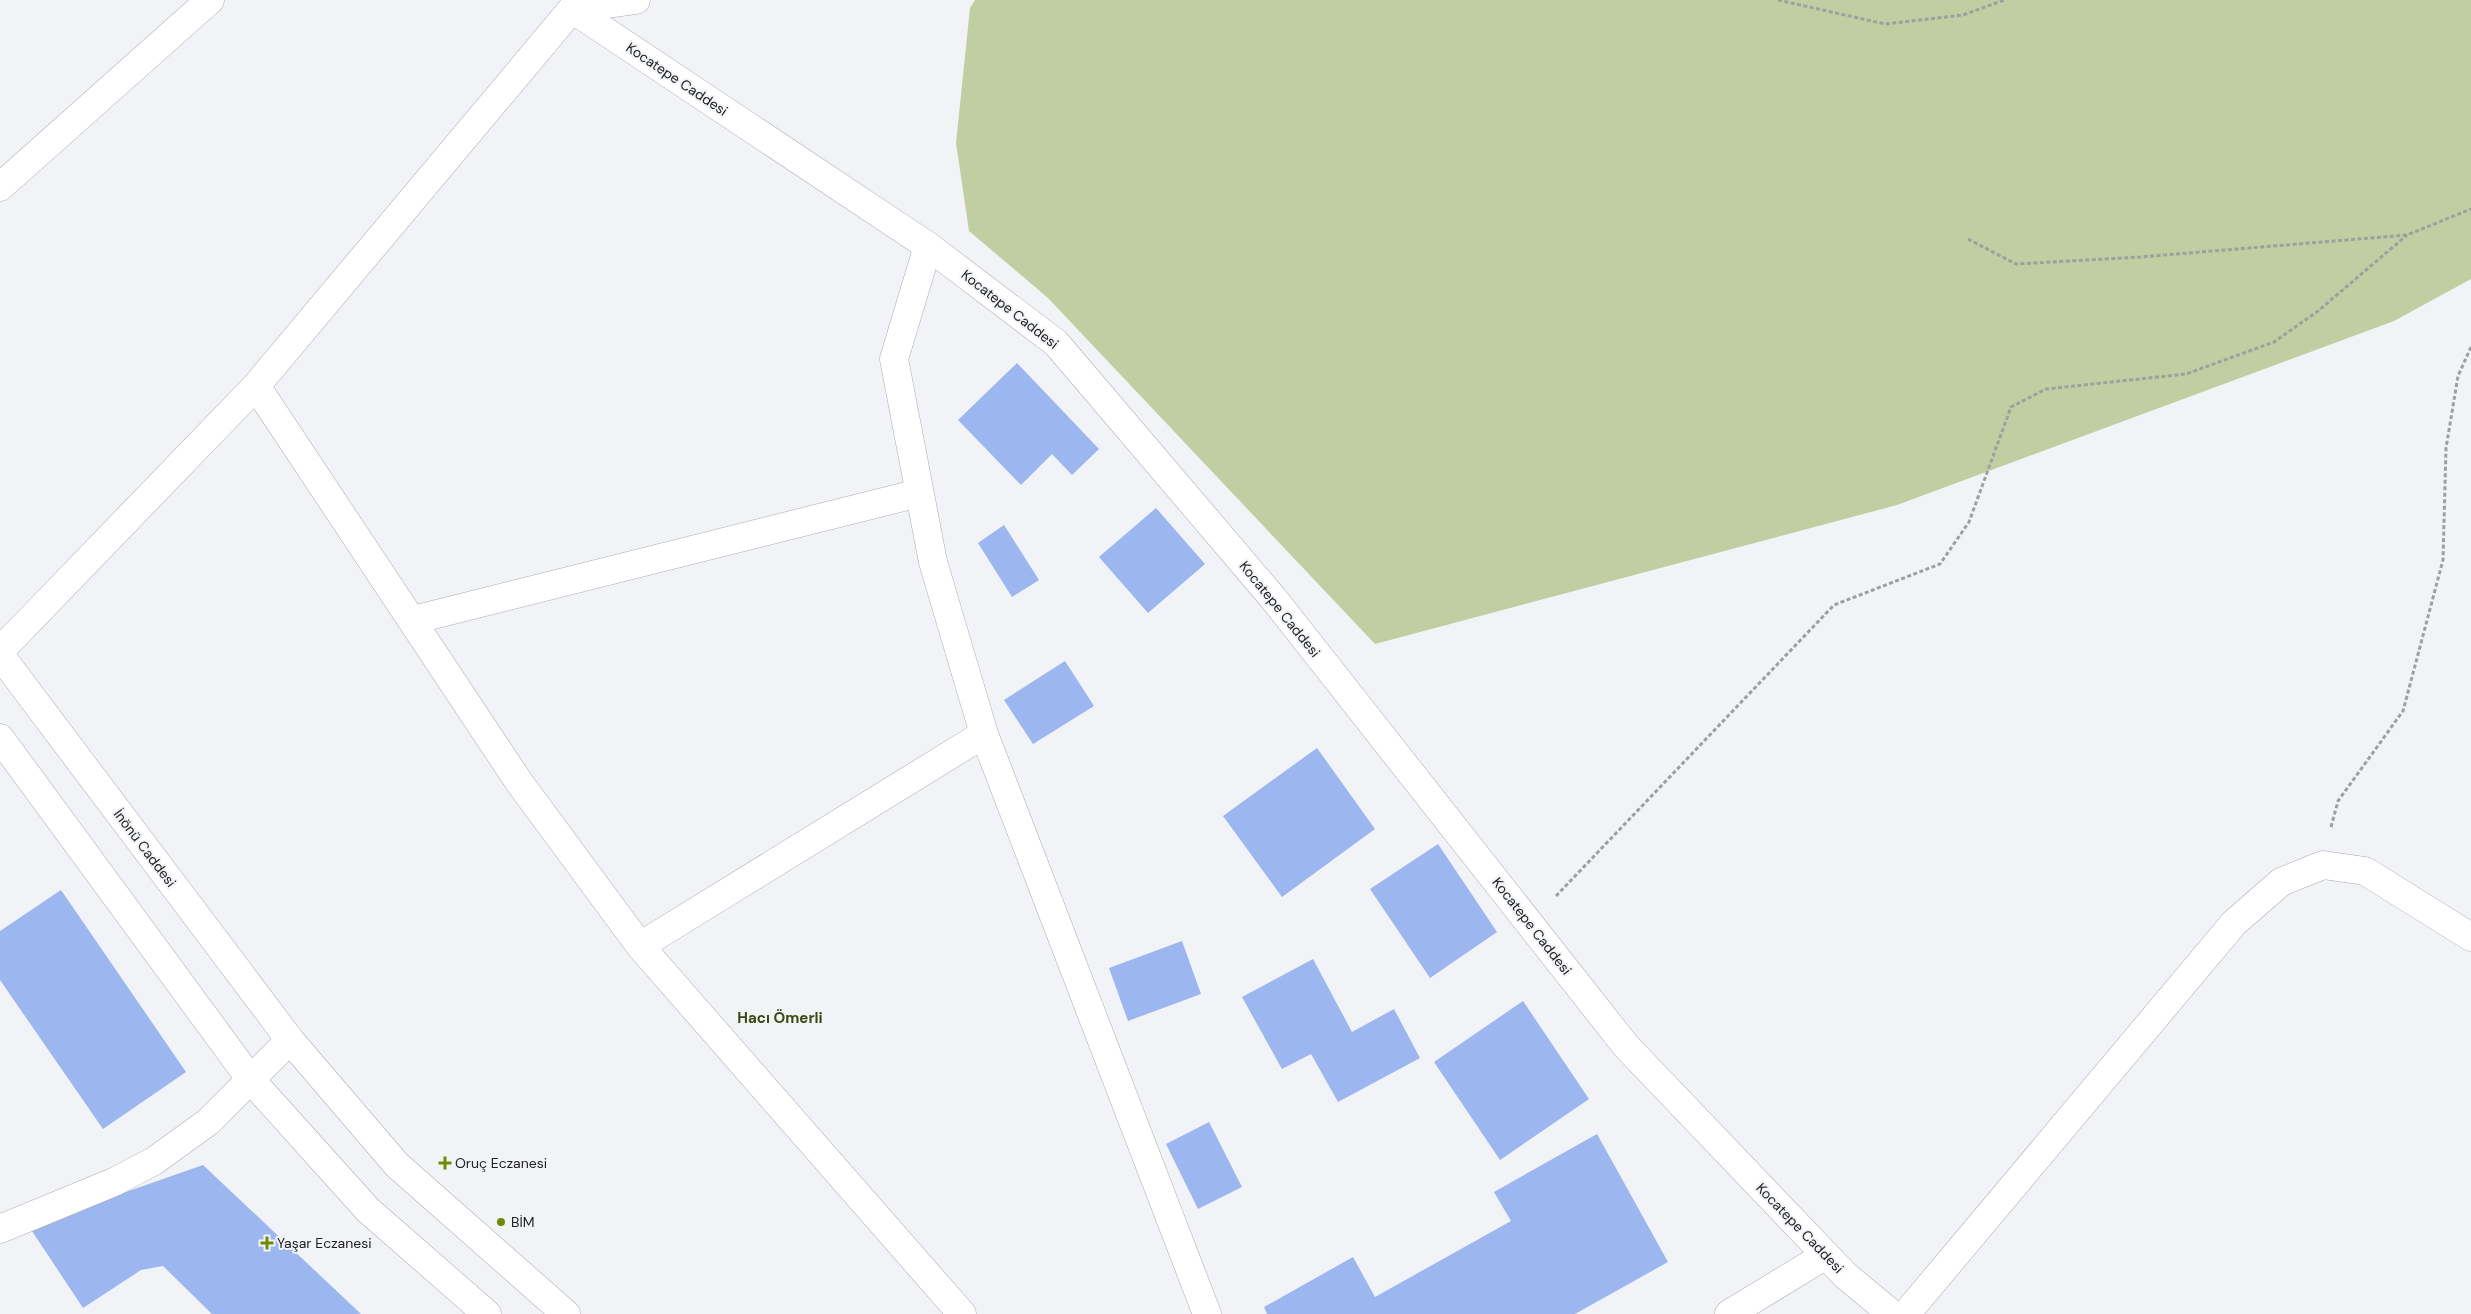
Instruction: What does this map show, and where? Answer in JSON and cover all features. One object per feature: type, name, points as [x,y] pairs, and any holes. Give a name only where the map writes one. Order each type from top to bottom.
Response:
[{"type":"street","points":[[0,187],[210,0]]},
{"type":"street","points":[[0,650],[256,386],[566,5],[636,0]]},
{"type":"street","name":"Kocatepe Caddesi","points":[[566,5],[928,246],[1056,343],[1273,598],[1626,1046],[1846,1276],[1892,1314]]},
{"type":"street","points":[[928,246],[894,358],[933,562],[984,734],[1207,1314]]},
{"type":"street","points":[[256,386],[519,782],[640,946],[962,1314]]},
{"type":"street","points":[[413,620],[920,493]]},
{"type":"street","name":"İnönü Caddesi","points":[[0,655],[290,1040],[397,1165],[566,1314]]},
{"type":"street","points":[[640,946],[984,734]]},
{"type":"street","points":[[0,738],[251,1080],[368,1210],[487,1314]]},
{"type":"street","points":[[1906,1314],[2234,923],[2281,882],[2323,865],[2366,871],[2471,937]]},
{"type":"street","points":[[0,1229],[114,1182],[154,1161],[208,1122],[290,1040]]},
{"type":"street","points":[[1729,1314],[1826,1255]]},
{"type":"path","points":[[1778,0],[1885,24],[1963,15],[2004,0]]},
{"type":"path","points":[[1968,239],[2016,264],[2197,253],[2407,235],[2471,209]]},
{"type":"path","points":[[1530,923],[1834,605],[1940,564],[1969,522],[2011,407],[2046,389],[2186,374],[2274,342],[2318,311],[2407,235]]},
{"type":"path","points":[[2323,865],[2338,801],[2403,712],[2443,560],[2446,448],[2458,376],[2471,347]]},
{"type":"green space","points":[[975,0],[2471,0],[2471,279],[2394,321],[1897,505],[1375,644],[1048,298],[969,231],[956,143],[970,8]]},
{"type":"building","points":[[1017,363],[1099,449],[1072,475],[1052,454],[1021,485],[958,420]]},
{"type":"building","points":[[1156,508],[1205,564],[1148,613],[1099,557]]},
{"type":"building","points":[[1004,525],[1039,580],[1012,597],[978,543]]},
{"type":"building","points":[[1065,661],[1094,706],[1033,744],[1004,700]]},
{"type":"building","points":[[1317,748],[1375,829],[1282,897],[1223,816]]},
{"type":"building","points":[[1438,844],[1497,932],[1430,978],[1370,889]]},
{"type":"building","points":[[61,890],[186,1072],[103,1129],[0,980],[0,931]]},
{"type":"building","points":[[1182,941],[1201,994],[1128,1021],[1109,968]]},
{"type":"building","points":[[1313,959],[1352,1032],[1394,1009],[1420,1058],[1338,1102],[1311,1054],[1282,1069],[1242,997]]},
{"type":"building","points":[[1523,1001],[1589,1099],[1500,1160],[1434,1062]]},
{"type":"building","points":[[1209,1122],[1242,1187],[1198,1209],[1166,1144]]},
{"type":"building","points":[[1597,1134],[1668,1262],[1575,1314],[1267,1314],[1264,1307],[1353,1257],[1375,1297],[1511,1221],[1494,1192]]},
{"type":"building","points":[[203,1165],[361,1314],[212,1314],[163,1266],[141,1270],[83,1308],[32,1231],[103,1200]]},
{"type":"place","name":"Oruç Eczanesi","points":[[445,1163]]},
{"type":"place","name":"BİM","points":[[501,1222]]},
{"type":"place","name":"Yaşar Eczanesi","points":[[267,1243]]},
{"type":"district","name":"Hacı Ömerli","points":[[780,1018]]}]
